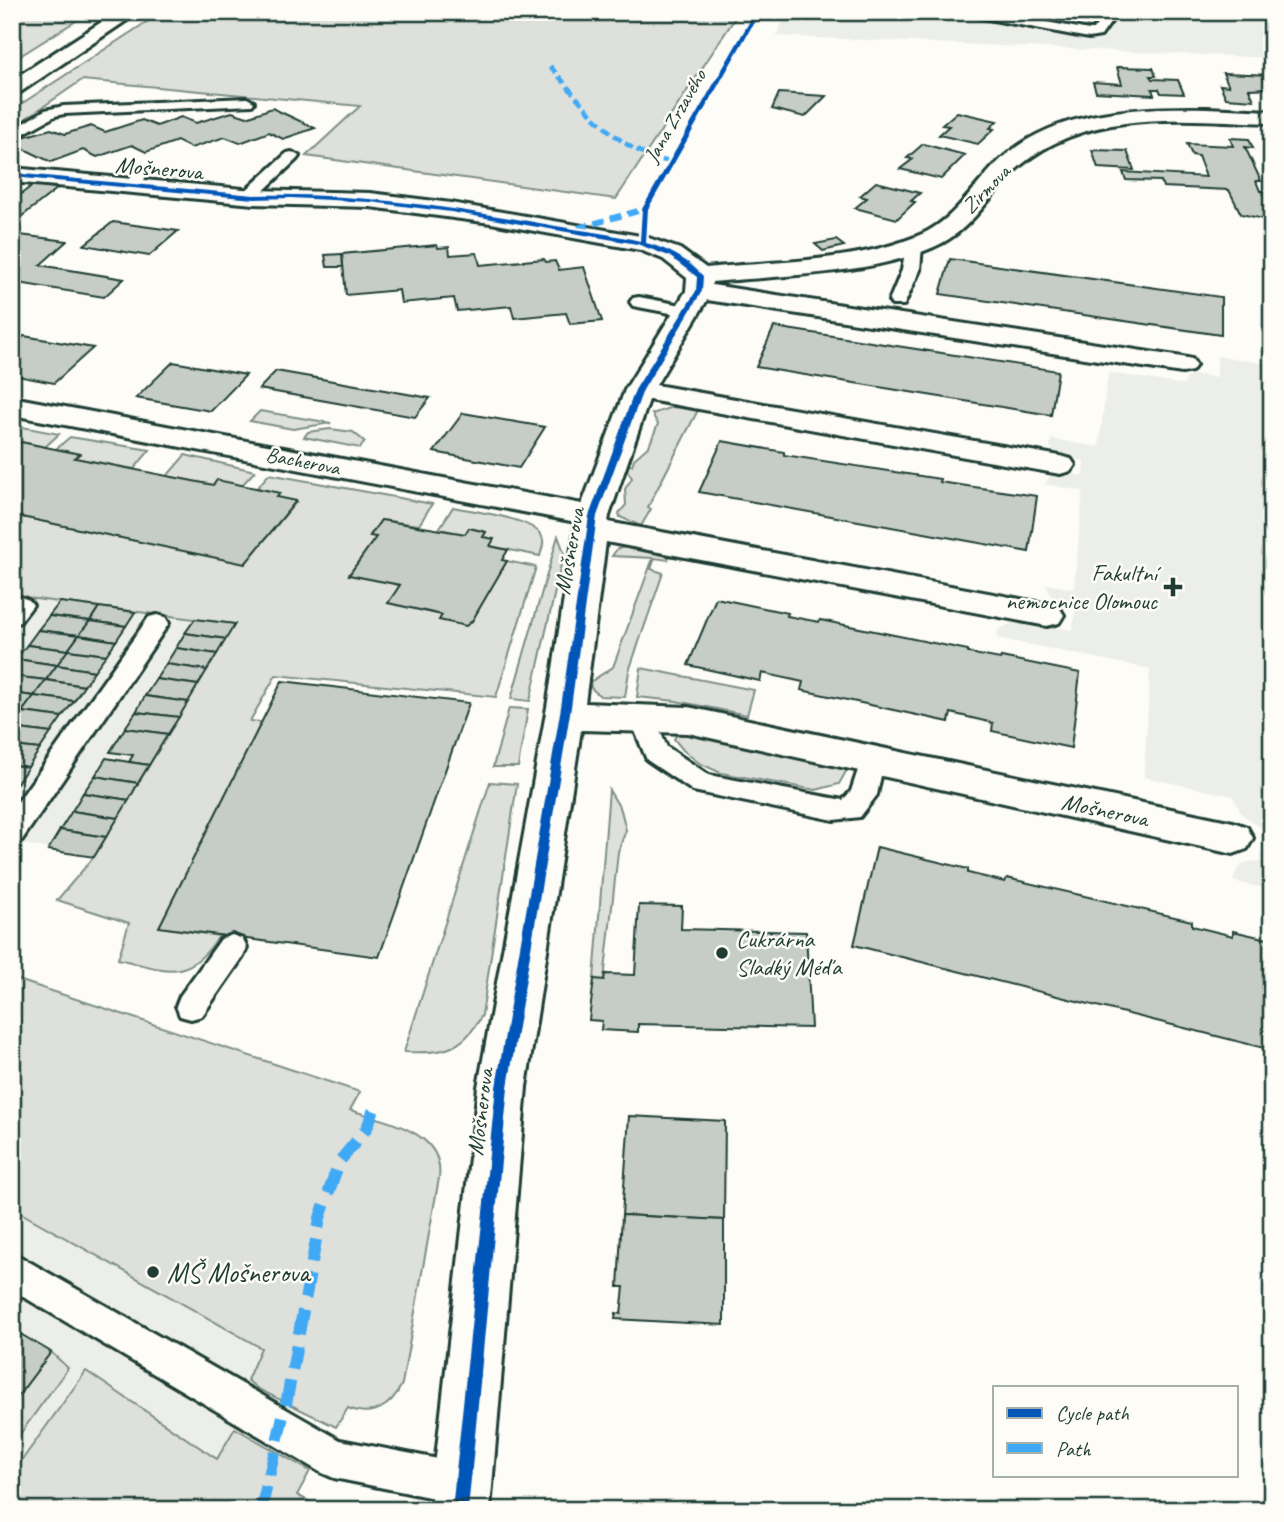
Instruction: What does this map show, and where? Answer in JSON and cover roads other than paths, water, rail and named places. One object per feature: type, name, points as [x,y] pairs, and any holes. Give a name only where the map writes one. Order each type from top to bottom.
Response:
[{"type":"street","points":[[12,89],[130,12]]},
{"type":"street","name":"Zirmova","points":[[695,292],[914,246],[948,229],[1008,165],[1028,149],[1070,128],[1109,119],[1141,116],[1272,117]]},
{"type":"street","name":"Mošnerova","points":[[12,175],[137,179],[248,197],[290,195],[403,205],[642,243],[662,250],[690,266],[695,292],[639,390],[593,523],[564,716],[502,1087],[462,1497]]},
{"type":"street","name":"Mošnerova","points":[[695,292],[1182,365]]},
{"type":"street","points":[[639,390],[1060,465]]},
{"type":"street","name":"Bacherova","points":[[12,406],[593,523]]},
{"type":"street","name":"Mošnerova","points":[[593,523],[1047,615]]},
{"type":"street","name":"Mošnerova","points":[[564,716],[688,720],[1233,838]]},
{"type":"lane","points":[[972,12],[1089,34],[1097,33],[1112,12]]},
{"type":"lane","points":[[12,136],[50,113],[64,110],[247,102]]},
{"type":"lane","points":[[248,197],[292,156]]},
{"type":"lane","points":[[898,301],[911,270],[914,246]]},
{"type":"lane","points":[[639,302],[695,292]]},
{"type":"lane","points":[[12,832],[157,623]]},
{"type":"lane","points":[[643,719],[656,752],[702,784],[834,810],[850,810],[864,795],[869,771]]},
{"type":"lane","points":[[191,1006],[232,948]]},
{"type":"lane","points":[[12,1270],[334,1458],[462,1497]]},
{"type":"place","name":"Fakultní nemocnice Olomouc","points":[[1173,587]]},
{"type":"place","name":"Cukrárna Sladký Méďa","points":[[722,953]]},
{"type":"place","name":"MŠ Mošnerova","points":[[153,1272]]}]
